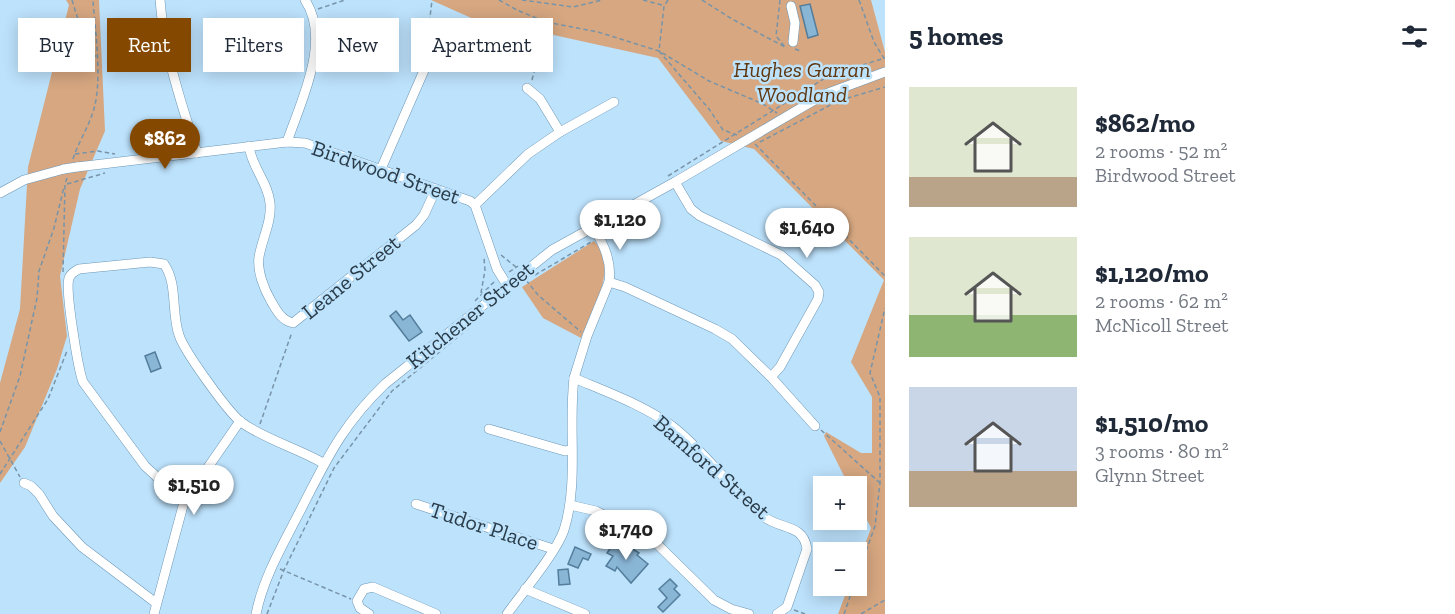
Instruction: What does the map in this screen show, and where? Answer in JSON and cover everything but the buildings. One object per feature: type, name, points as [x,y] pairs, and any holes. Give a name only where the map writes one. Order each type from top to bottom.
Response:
[{"type":"street","points":[[160,0],[167,54],[197,153]]},
{"type":"street","points":[[287,142],[314,57],[315,23],[305,0]]},
{"type":"street","points":[[789,45],[795,23],[791,6]]},
{"type":"street","points":[[381,169],[423,72]]},
{"type":"street","name":"Kitchener Street","points":[[256,614],[260,597],[273,566],[323,463],[348,423],[365,402],[504,281],[552,250],[673,183],[783,117],[833,90],[885,72]]},
{"type":"street","points":[[527,88],[540,99],[560,132]]},
{"type":"street","points":[[475,205],[520,160],[560,132],[614,102]]},
{"type":"street","name":"Birdwood Street","points":[[0,193],[24,180],[70,169],[287,142],[314,146],[470,201],[475,205],[497,269],[504,281]]},
{"type":"street","name":"Leane Street","points":[[249,146],[270,202],[270,217],[259,258],[260,272],[269,298],[287,321],[296,322],[416,225],[424,215],[436,189]]},
{"type":"street","points":[[673,183],[691,209],[700,216],[781,255],[815,285],[819,292],[818,299],[780,367],[771,377]]},
{"type":"street","points":[[507,614],[563,532],[570,505],[574,378],[586,336],[609,282],[609,262],[594,228]]},
{"type":"street","points":[[184,502],[145,466],[83,382],[78,366],[68,282],[72,273],[80,269],[150,262],[164,264],[171,280],[176,324],[180,338],[189,354],[240,421],[323,463]]},
{"type":"street","points":[[609,282],[625,287],[732,339],[771,377],[815,426]]},
{"type":"street","name":"Bamford Street","points":[[574,378],[627,401],[672,427],[765,518],[800,533],[806,540],[807,549],[787,607]]},
{"type":"street","points":[[154,614],[184,502],[240,421]]},
{"type":"street","points":[[489,429],[566,451],[571,450]]},
{"type":"street","points":[[24,483],[32,486],[52,516],[82,547],[156,603]]},
{"type":"street","name":"Tudor Place","points":[[416,504],[553,549]]},
{"type":"street","points":[[570,505],[596,511],[655,542],[714,600],[731,609],[749,614]]},
{"type":"street","points":[[369,614],[360,608],[357,602],[364,589],[373,587],[436,614]]},
{"type":"street","points":[[525,589],[585,614]]},
{"type":"street","points":[[777,614],[787,607]]},
{"type":"path","points":[[72,0],[80,26],[97,59]]},
{"type":"path","points":[[0,432],[20,375],[37,298],[39,271],[54,228],[74,154],[96,100],[97,59],[93,0]]},
{"type":"path","points":[[312,12],[345,0]]},
{"type":"path","points":[[429,18],[432,0]]},
{"type":"path","points":[[499,0],[537,18]]},
{"type":"path","points":[[522,0],[573,7],[602,0]]},
{"type":"path","points":[[643,0],[664,6]]},
{"type":"path","points":[[668,0],[664,6],[658,51],[709,109],[723,130],[745,139]]},
{"type":"path","points":[[702,0],[732,19],[801,51]]},
{"type":"path","points":[[780,0],[776,36],[789,45]]},
{"type":"path","points":[[673,183],[667,176],[830,75],[884,58],[874,42],[859,0]]},
{"type":"path","points":[[553,23],[598,32],[658,51],[709,81],[783,117]]},
{"type":"path","points":[[527,88],[534,72]]},
{"type":"path","points":[[885,87],[838,101],[756,145],[885,276]]},
{"type":"path","points":[[74,154],[98,151],[111,153],[123,156],[123,162]]},
{"type":"path","points":[[65,184],[105,173],[106,169]]},
{"type":"path","points":[[63,276],[65,184]]},
{"type":"path","points":[[586,336],[538,295],[527,281],[592,241]]},
{"type":"path","points":[[481,293],[485,270],[484,250]]},
{"type":"path","points":[[471,305],[481,293],[504,281],[524,262]]},
{"type":"path","points":[[867,548],[875,526],[879,483],[880,397],[870,373],[885,308]]},
{"type":"path","points":[[257,431],[296,322]]},
{"type":"path","points":[[267,614],[284,570],[334,468],[392,392],[473,325]]},
{"type":"path","points":[[0,474],[48,399],[70,344]]},
{"type":"path","points":[[815,426],[879,483]]},
{"type":"path","points":[[0,441],[24,483]]},
{"type":"path","points":[[273,566],[357,602]]},
{"type":"path","points":[[844,614],[850,596]]},
{"type":"path","points":[[861,614],[885,600]]},
{"type":"path","points":[[787,607],[805,614]]},
{"type":"green space","points":[[66,0],[99,0],[105,131],[80,189],[60,276],[67,336],[57,369],[25,447],[0,483],[0,383],[20,309],[28,167],[52,72],[95,72],[95,18],[66,18],[69,5]]},
{"type":"green space","name":"Hughes Garran Woodland","points":[[431,0],[871,0],[885,52],[885,614],[838,614],[845,596],[867,596],[866,542],[871,528],[867,520],[867,476],[844,476],[824,436],[826,432],[861,453],[872,453],[872,397],[851,362],[884,280],[754,149],[721,141],[658,58],[553,35],[553,18],[471,18]]},
{"type":"green space","points":[[594,241],[601,251],[604,275],[597,302],[581,338],[543,318],[522,287]]}]
